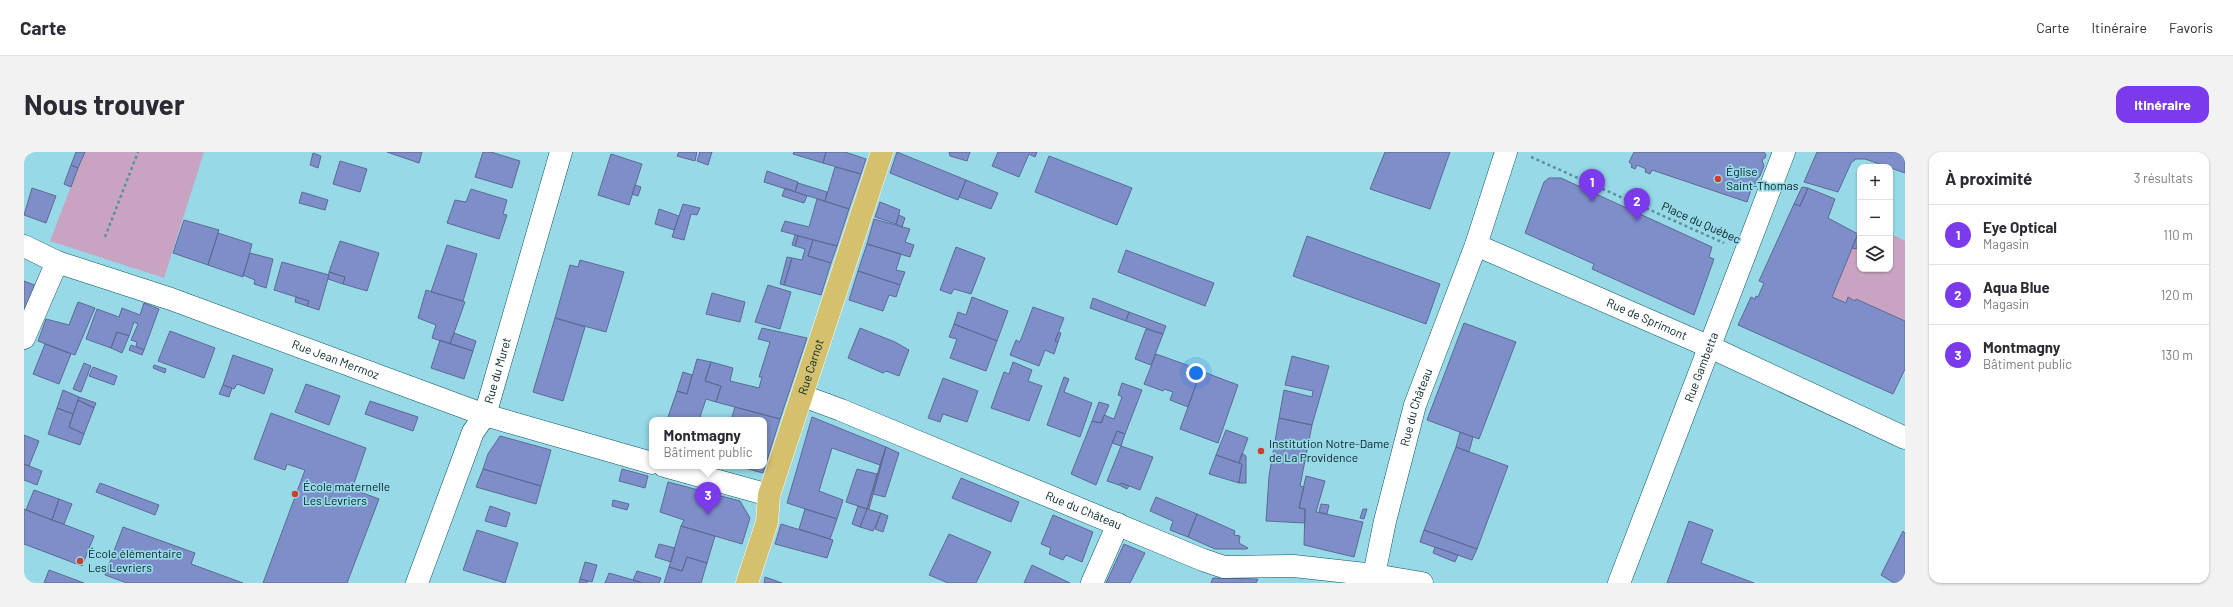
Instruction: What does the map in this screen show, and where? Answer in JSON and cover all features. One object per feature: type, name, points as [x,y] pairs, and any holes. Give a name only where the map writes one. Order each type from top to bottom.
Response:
[{"type":"main road","name":"Rue Carnot","points":[[747,583],[767,522],[769,495],[803,396],[882,152]]},
{"type":"street","name":"Rue du Muret","points":[[417,583],[473,432],[485,415],[561,152]]},
{"type":"street","name":"Rue Gambetta","points":[[1620,583],[1710,347],[1744,253],[1784,152]]},
{"type":"street","points":[[1476,245],[1516,154]]},
{"type":"street","name":"Rue du Château","points":[[1374,575],[1385,521],[1415,405],[1476,245]]},
{"type":"street","name":"Rue de Sprimont","points":[[1476,245],[1710,347],[1905,438]]},
{"type":"street","name":"Rue Jean Mermoz","points":[[24,246],[58,262],[171,299],[485,415],[649,462]]},
{"type":"street","points":[[24,338],[58,262]]},
{"type":"street","name":"Rue du Château","points":[[803,396],[848,413],[1203,560],[1224,567],[1294,566],[1374,575],[1422,583]]},
{"type":"street","points":[[675,469],[769,495]]},
{"type":"street","points":[[1092,583],[1118,524]]},
{"type":"path","points":[[105,237],[138,152]]},
{"type":"path","name":"Place du Québec","points":[[1516,154],[1744,253]]},
{"type":"shaded area","points":[[84,152],[204,152],[164,278],[50,241]]},
{"type":"shaded area","points":[[1893,235],[1905,241],[1905,321],[1856,299],[1855,301],[1848,298],[1846,303],[1832,297],[1857,236],[1857,272],[1893,272]]},
{"type":"building","points":[[76,152],[85,152],[78,168],[71,165]]},
{"type":"building","points":[[387,152],[422,152],[419,163]]},
{"type":"building","points":[[483,152],[491,152],[520,161],[512,188],[475,177]]},
{"type":"building","points":[[679,152],[697,152],[695,161],[677,156]]},
{"type":"building","points":[[700,152],[712,152],[708,165],[697,161]]},
{"type":"building","points":[[794,152],[826,152],[823,163],[793,154]]},
{"type":"building","points":[[826,152],[845,152],[866,159],[861,174],[823,163]]},
{"type":"building","points":[[897,152],[966,180],[958,200],[890,173]]},
{"type":"building","points":[[949,152],[970,152],[967,161],[950,156]]},
{"type":"building","points":[[998,152],[1037,152],[1035,157],[1029,154],[1019,177],[992,166]]},
{"type":"building","points":[[1385,152],[1450,152],[1430,209],[1370,189]]},
{"type":"building","name":"Église Saint-Thomas","points":[[1634,152],[1764,152],[1766,155],[1762,160],[1764,166],[1760,176],[1755,182],[1755,187],[1752,187],[1747,202],[1652,170],[1650,174],[1645,172],[1646,169],[1637,165],[1635,169],[1631,167],[1632,165],[1629,162]]},
{"type":"building","points":[[1817,152],[1905,152],[1905,173],[1893,169],[1893,164],[1879,164],[1865,159],[1856,159],[1851,163],[1838,192],[1804,182]]},
{"type":"building","points":[[313,153],[321,156],[318,168],[310,165]]},
{"type":"building","points":[[611,154],[642,164],[629,205],[598,195]]},
{"type":"building","points":[[1049,156],[1132,188],[1117,225],[1035,192]]},
{"type":"building","points":[[340,161],[367,169],[360,192],[333,184]]},
{"type":"building","points":[[71,165],[78,168],[71,187],[64,184]]},
{"type":"building","points":[[835,167],[861,174],[849,209],[825,201]]},
{"type":"building","points":[[767,171],[798,182],[795,192],[764,182]]},
{"type":"building","points":[[1549,178],[1561,178],[1712,247],[1709,257],[1714,259],[1694,315],[1592,269],[1594,264],[1525,233],[1544,182]]},
{"type":"building","points":[[966,180],[998,193],[991,209],[959,197]]},
{"type":"building","points":[[798,183],[827,192],[825,201],[795,192]]},
{"type":"building","points":[[635,185],[641,187],[638,196],[632,194]]},
{"type":"building","points":[[1802,187],[1808,188],[1800,206],[1794,204]]},
{"type":"building","points":[[32,188],[56,196],[46,223],[24,215]]},
{"type":"building","points":[[785,188],[807,196],[804,203],[782,196]]},
{"type":"building","points":[[1808,188],[1835,199],[1828,218],[1857,233],[1832,297],[1846,303],[1848,297],[1855,301],[1856,299],[1905,321],[1905,369],[1893,394],[1738,325],[1751,297],[1755,299],[1756,296],[1758,297],[1764,283],[1759,281],[1794,204],[1800,206]]},
{"type":"building","points":[[471,189],[507,200],[503,214],[507,215],[499,239],[447,223],[455,200],[466,202]]},
{"type":"building","points":[[302,192],[328,200],[325,210],[299,203]]},
{"type":"building","points":[[817,199],[849,209],[837,246],[781,231],[785,221],[809,227]]},
{"type":"building","points":[[880,202],[900,210],[896,224],[875,217]]},
{"type":"building","points":[[683,204],[700,208],[697,215],[691,214],[684,240],[672,237]]},
{"type":"building","points":[[659,209],[679,216],[674,230],[655,224]]},
{"type":"building","points":[[899,215],[905,218],[902,227],[896,224]]},
{"type":"building","points":[[874,219],[910,229],[905,242],[914,245],[910,257],[867,244]]},
{"type":"building","points":[[184,220],[219,230],[208,265],[173,253]]},
{"type":"building","points":[[218,233],[252,244],[243,277],[208,265]]},
{"type":"building","points":[[795,235],[798,236],[795,246],[792,245]]},
{"type":"building","points":[[798,236],[813,240],[808,256],[831,263],[821,295],[784,285],[792,258],[802,260],[805,249],[795,246]]},
{"type":"building","points":[[1307,236],[1440,284],[1426,324],[1293,276]]},
{"type":"building","points":[[1857,236],[1857,247],[1856,249],[1852,248]]},
{"type":"building","points":[[813,240],[837,246],[831,263],[808,256]]},
{"type":"building","points":[[340,241],[379,253],[367,291],[343,284],[345,277],[329,272]]},
{"type":"building","points":[[867,244],[901,254],[896,270],[905,272],[900,285],[858,271]]},
{"type":"building","points":[[447,245],[477,254],[463,301],[431,292]]},
{"type":"building","points":[[956,247],[985,258],[971,294],[954,289],[951,294],[940,290]]},
{"type":"building","points":[[1126,250],[1214,283],[1205,306],[1118,272]]},
{"type":"building","points":[[250,253],[273,259],[266,288],[254,284],[255,280],[243,275]]},
{"type":"building","points":[[787,257],[792,258],[784,285],[780,284]]},
{"type":"building","points":[[580,260],[624,272],[606,332],[555,318],[570,265],[578,267]]},
{"type":"building","points":[[282,262],[329,275],[319,310],[307,306],[309,301],[274,290]]},
{"type":"building","points":[[858,271],[900,285],[896,297],[889,295],[883,311],[849,300]]},
{"type":"building","points":[[329,272],[345,277],[343,284],[328,279]]},
{"type":"building","points":[[24,281],[37,286],[24,314]]},
{"type":"building","points":[[768,285],[791,292],[780,329],[755,322]]},
{"type":"building","points":[[426,290],[465,302],[450,344],[432,338],[436,325],[418,318]]},
{"type":"building","points":[[712,293],[745,302],[740,322],[706,314]]},
{"type":"building","points":[[296,297],[309,301],[307,306],[295,302]]},
{"type":"building","points":[[972,297],[1008,311],[997,341],[954,324],[958,312],[966,315]]},
{"type":"building","points":[[1093,298],[1129,312],[1126,321],[1090,308]]},
{"type":"building","points":[[78,302],[95,308],[75,355],[38,341],[46,319],[69,325]]},
{"type":"building","points":[[144,303],[159,309],[144,350],[136,346],[137,342],[131,340],[138,324],[134,322],[129,336],[117,332],[111,348],[86,339],[97,309],[119,317],[122,308],[140,315]]},
{"type":"building","points":[[1033,307],[1064,318],[1055,341],[1058,342],[1054,354],[1045,350],[1039,366],[1010,355],[1016,340],[1020,342]]},
{"type":"building","points":[[1129,312],[1166,326],[1163,334],[1126,321]]},
{"type":"building","points":[[555,318],[585,327],[563,401],[533,392]]},
{"type":"building","points":[[1464,323],[1516,342],[1479,439],[1427,420]]},
{"type":"building","points":[[954,324],[997,341],[986,371],[950,358],[957,339],[949,337]]},
{"type":"building","points":[[762,328],[807,338],[780,419],[716,402],[721,386],[705,381],[711,362],[733,368],[730,381],[759,388],[762,377],[759,377],[770,342],[758,339]]},
{"type":"building","points":[[860,328],[895,342],[909,350],[899,376],[886,371],[883,373],[848,358]]},
{"type":"building","points":[[1146,329],[1163,334],[1151,365],[1135,359]]},
{"type":"building","points":[[170,331],[215,348],[204,378],[158,361]]},
{"type":"building","points":[[117,332],[129,336],[122,353],[111,348]]},
{"type":"building","points":[[1059,332],[1061,333],[1058,342],[1055,341]]},
{"type":"building","points":[[454,333],[476,341],[473,351],[450,344]]},
{"type":"building","points":[[440,340],[473,351],[464,379],[431,368]]},
{"type":"building","points":[[45,344],[71,354],[59,384],[33,374]]},
{"type":"building","points":[[131,345],[144,350],[142,355],[129,350]]},
{"type":"building","points":[[1156,354],[1201,370],[1188,407],[1170,400],[1173,392],[1164,389],[1163,391],[1144,384]]},
{"type":"building","points":[[233,355],[273,369],[264,394],[237,384],[234,389],[223,385]]},
{"type":"building","points":[[1292,356],[1329,366],[1312,425],[1279,418],[1284,390],[1312,397],[1313,391],[1285,385]]},
{"type":"building","points":[[697,359],[711,362],[705,381],[721,386],[716,402],[706,399],[700,417],[668,417],[677,391],[687,394]]},
{"type":"building","points":[[1013,362],[1032,370],[1028,381],[1042,386],[1029,421],[991,408],[1004,372],[1009,374]]},
{"type":"building","points":[[84,363],[91,366],[81,392],[73,389]]},
{"type":"building","points":[[154,365],[166,369],[165,373],[153,368]]},
{"type":"building","points":[[93,367],[117,376],[114,385],[89,376]]},
{"type":"building","points":[[1201,371],[1238,385],[1218,443],[1180,429]]},
{"type":"building","points":[[683,372],[692,375],[687,394],[677,391]]},
{"type":"building","points":[[1064,377],[1069,379],[1064,392],[1092,403],[1080,437],[1047,425]]},
{"type":"building","points":[[943,378],[978,391],[967,422],[943,414],[940,422],[928,418]]},
{"type":"building","points":[[1122,383],[1142,390],[1125,434],[1117,431],[1096,485],[1071,474],[1092,421],[1101,423],[1104,415],[1114,419],[1122,397],[1118,395]]},
{"type":"building","points":[[306,384],[340,396],[329,425],[295,412]]},
{"type":"building","points":[[223,385],[232,388],[229,397],[219,394]]},
{"type":"building","points":[[63,390],[79,397],[73,414],[57,408]]},
{"type":"building","points":[[79,397],[96,403],[94,408],[78,400]]},
{"type":"building","points":[[78,400],[94,408],[84,434],[69,427]]},
{"type":"building","points":[[370,401],[418,417],[413,431],[365,414]]},
{"type":"building","points":[[1099,402],[1109,405],[1101,423],[1092,421]]},
{"type":"building","points":[[735,407],[780,419],[767,460],[767,417],[732,417]]},
{"type":"building","points":[[57,408],[73,414],[69,427],[84,434],[80,445],[48,434]]},
{"type":"building","points":[[271,413],[366,448],[352,489],[379,499],[347,583],[263,583],[305,470],[287,464],[285,470],[254,459]]},
{"type":"building","points":[[812,417],[886,447],[880,465],[832,448],[819,491],[843,500],[837,519],[787,503]]},
{"type":"building","points":[[1279,418],[1312,425],[1300,486],[1304,487],[1299,508],[1305,509],[1305,523],[1266,521],[1269,476]]},
{"type":"building","points":[[1226,430],[1248,438],[1239,463],[1216,455]]},
{"type":"building","points":[[1117,431],[1125,434],[1121,446],[1112,443]]},
{"type":"building","points":[[1460,432],[1473,437],[1469,452],[1456,447]]},
{"type":"building","points":[[24,435],[39,441],[29,466],[24,464]]},
{"type":"building","points":[[500,436],[551,450],[541,486],[483,469],[488,454]]},
{"type":"building","points":[[1121,446],[1153,457],[1140,490],[1121,483],[1119,485],[1107,481]]},
{"type":"building","points":[[886,447],[899,453],[885,497],[873,494]]},
{"type":"building","points":[[886,447],[869,509],[867,509],[880,465]]},
{"type":"building","points":[[1456,447],[1508,466],[1477,549],[1424,530]]},
{"type":"building","points":[[1242,453],[1246,456],[1246,483],[1239,483],[1242,464],[1239,463]]},
{"type":"building","points":[[1216,455],[1242,464],[1239,483],[1209,474]]},
{"type":"building","points":[[24,464],[42,471],[37,485],[24,480]]},
{"type":"building","points":[[483,469],[541,486],[536,504],[476,487]]},
{"type":"building","points":[[622,469],[648,476],[645,488],[619,481]]},
{"type":"building","points":[[748,469],[764,469],[763,473]]},
{"type":"building","points":[[857,469],[877,474],[867,509],[846,502]]},
{"type":"building","points":[[1306,476],[1325,481],[1316,512],[1363,522],[1354,557],[1304,545],[1305,509],[1299,508]]},
{"type":"building","points":[[961,478],[1019,502],[1011,522],[952,498]]},
{"type":"building","points":[[668,482],[740,501],[750,518],[742,544],[681,526],[684,520],[660,512]]},
{"type":"building","points":[[100,483],[159,505],[155,515],[96,492]]},
{"type":"building","points":[[1121,483],[1129,486],[1127,489],[1119,485]]},
{"type":"building","points":[[34,490],[59,499],[52,520],[26,510]]},
{"type":"building","points":[[1156,497],[1197,514],[1188,537],[1170,530],[1173,521],[1150,511]]},
{"type":"building","points":[[59,499],[72,504],[64,524],[52,520]]},
{"type":"building","points":[[613,500],[629,504],[627,510],[612,506]]},
{"type":"building","points":[[1321,504],[1329,505],[1327,514],[1319,512]]},
{"type":"building","points":[[490,506],[510,513],[506,527],[485,521]]},
{"type":"building","points":[[858,506],[867,509],[860,527],[852,524]]},
{"type":"building","points":[[24,509],[94,536],[82,566],[24,544]]},
{"type":"building","points":[[805,509],[837,519],[830,539],[799,529]]},
{"type":"building","points":[[867,509],[881,513],[873,531],[860,527]]},
{"type":"building","points":[[1363,509],[1367,509],[1364,519],[1360,518]]},
{"type":"building","points":[[881,513],[888,516],[883,532],[875,529]]},
{"type":"building","points":[[1197,514],[1235,531],[1234,535],[1240,536],[1239,543],[1248,548],[1215,549],[1188,537]]},
{"type":"building","points":[[1053,515],[1093,532],[1082,562],[1066,555],[1063,560],[1049,554],[1051,548],[1041,544]]},
{"type":"building","points":[[1689,521],[1713,530],[1701,563],[1754,583],[1667,583]]},
{"type":"building","points":[[781,524],[833,540],[827,558],[775,544]]},
{"type":"building","points":[[681,526],[715,536],[707,563],[687,557],[682,571],[669,567]]},
{"type":"building","points":[[123,527],[195,553],[191,564],[243,583],[127,583],[105,575]]},
{"type":"building","points":[[477,530],[518,543],[505,583],[463,570]]},
{"type":"building","points":[[1424,530],[1477,549],[1472,560],[1420,542]]},
{"type":"building","points":[[1903,531],[1905,533],[1905,583],[1894,583],[1881,575]]},
{"type":"building","points":[[949,534],[991,552],[976,583],[948,583],[929,575]]},
{"type":"building","points":[[659,544],[675,548],[671,562],[655,557]]},
{"type":"building","points":[[1124,544],[1145,553],[1130,583],[1106,583]]},
{"type":"building","points":[[1435,547],[1458,555],[1455,562],[1433,553]]},
{"type":"building","points":[[687,557],[707,563],[701,583],[664,583],[669,567],[682,571]]},
{"type":"building","points":[[585,562],[597,565],[592,582],[580,579]]},
{"type":"building","points":[[1032,565],[1070,583],[1024,583]]},
{"type":"building","points":[[49,570],[84,583],[44,583]]},
{"type":"building","points":[[637,571],[661,578],[659,583],[642,583],[633,580]]},
{"type":"building","points":[[609,573],[633,580],[642,583],[605,583]]},
{"type":"building","points":[[765,577],[782,583],[764,583]]},
{"type":"building","points":[[1213,578],[1258,579],[1256,583],[1211,583]]},
{"type":"building","points":[[580,579],[588,581],[587,583],[579,583]]},
{"type":"place","name":"Église Saint-Thomas","points":[[1718,179]]},
{"type":"place","name":"Eye Optical","points":[[1592,202]]},
{"type":"place","name":"Aqua Blue","points":[[1637,221]]},
{"type":"place","name":"Institution Notre-Dame de La Providence","points":[[1261,451]]},
{"type":"place","name":"École maternelle Les Levriers","points":[[295,494]]},
{"type":"place","name":"Montmagny","points":[[708,515]]},
{"type":"place","name":"École élémentaire Les Levriers","points":[[80,561]]}]
